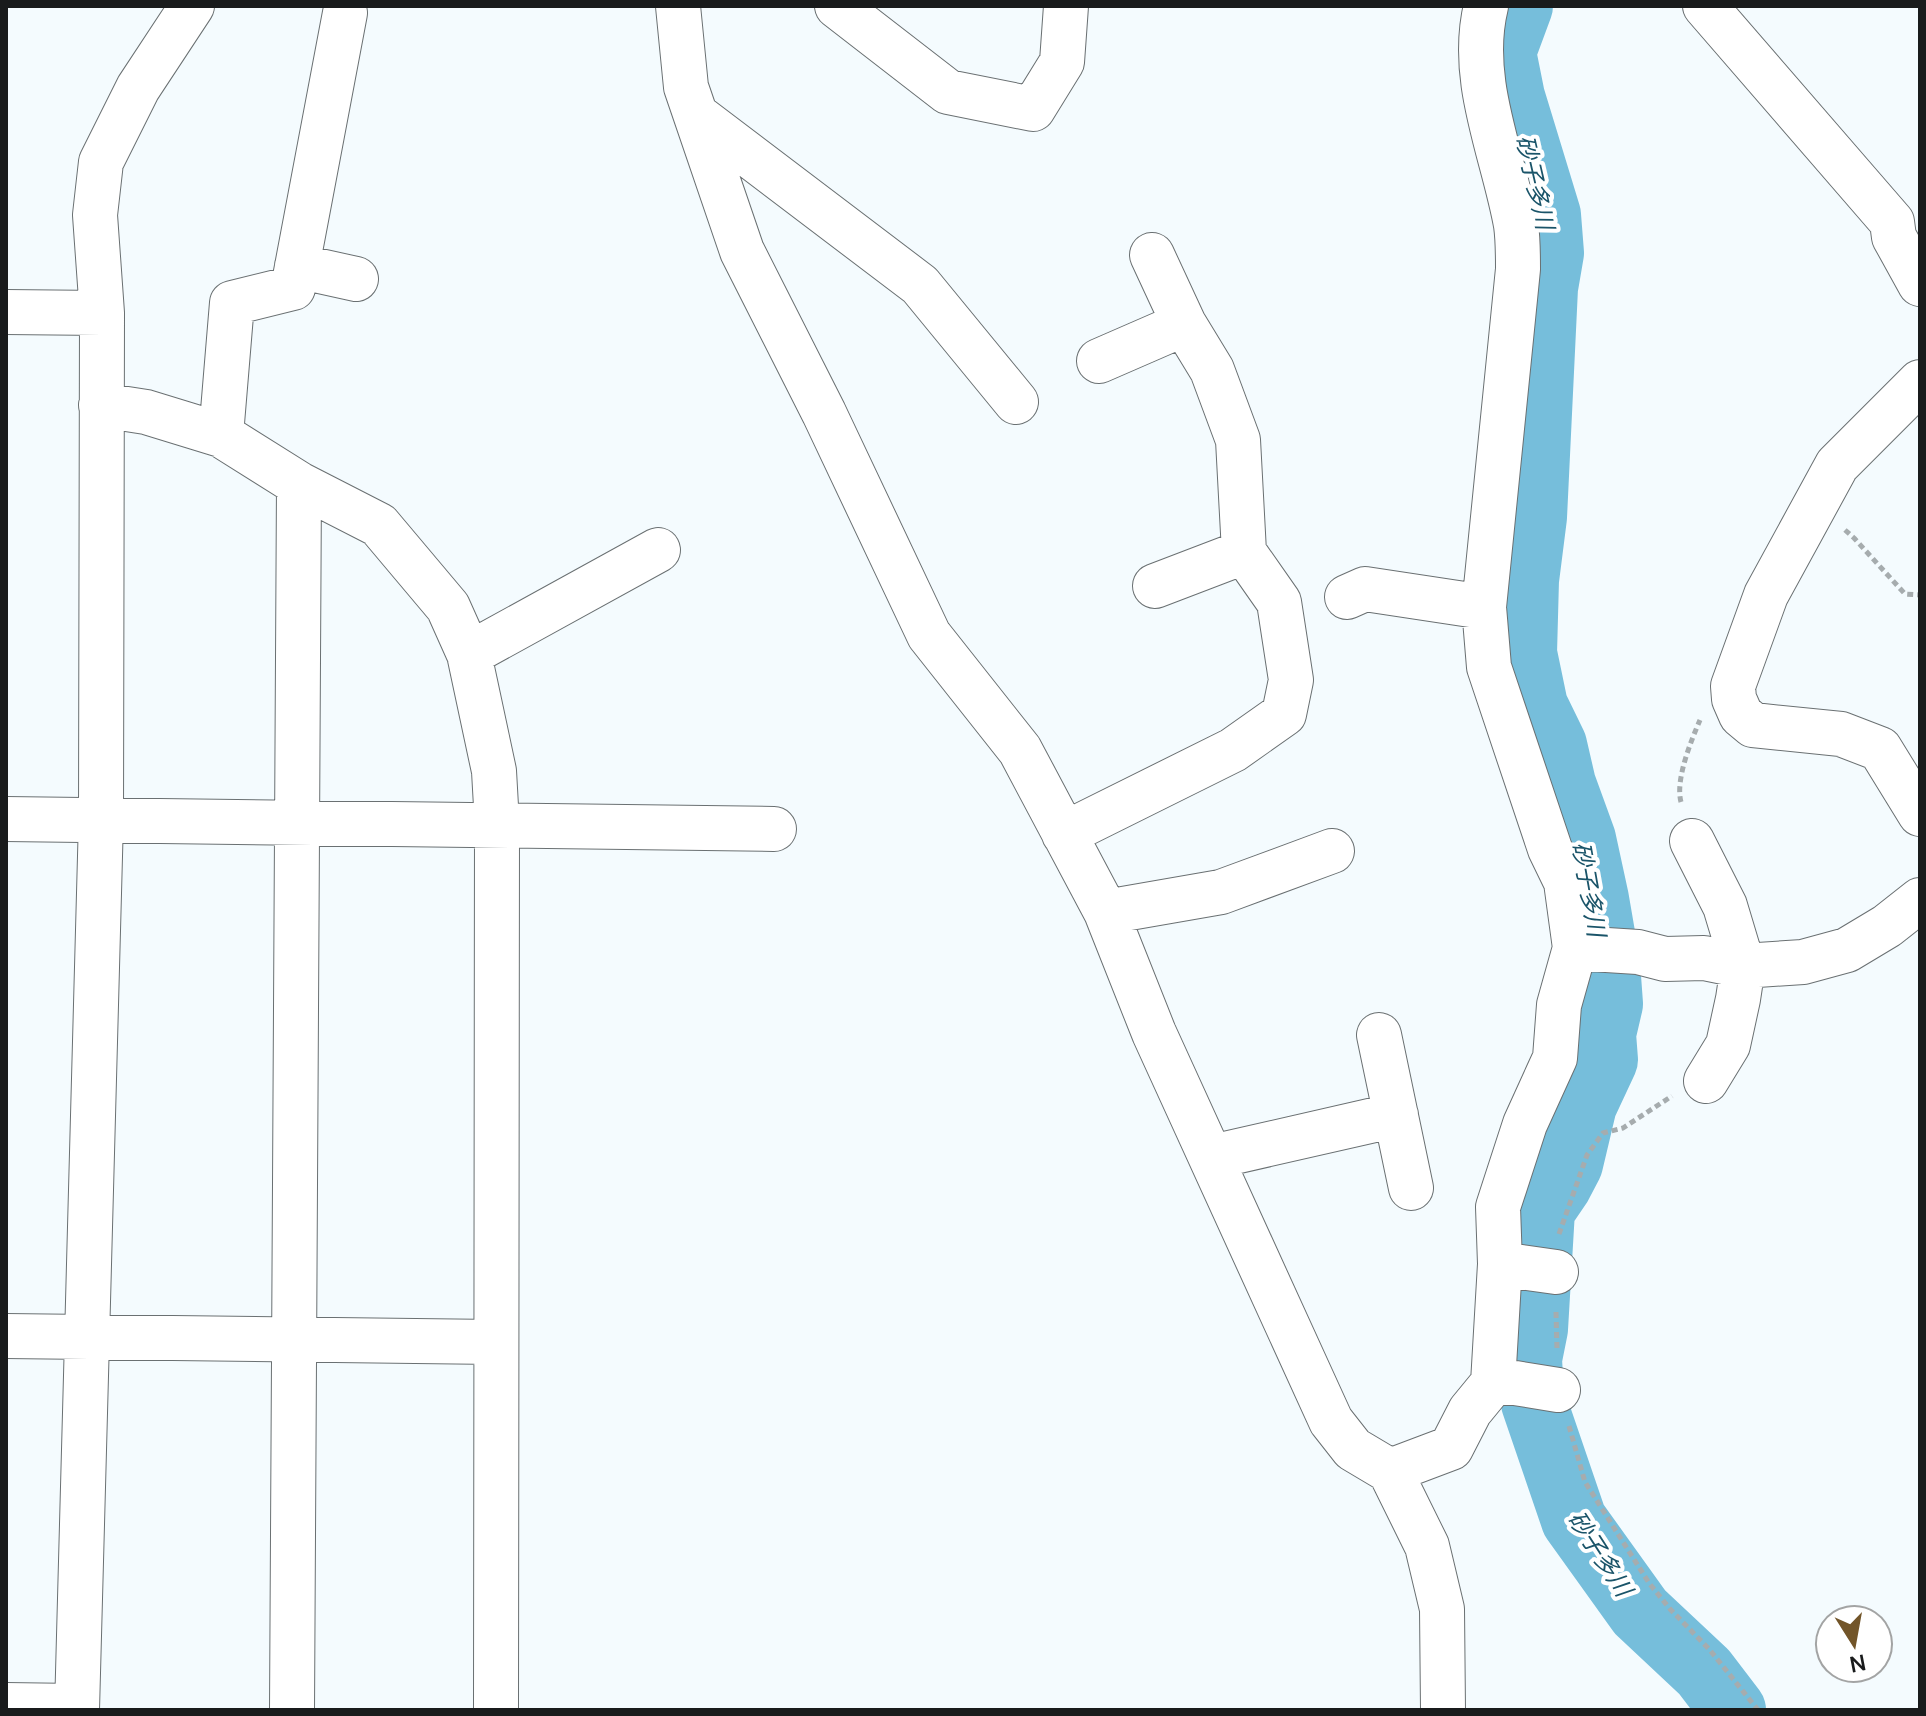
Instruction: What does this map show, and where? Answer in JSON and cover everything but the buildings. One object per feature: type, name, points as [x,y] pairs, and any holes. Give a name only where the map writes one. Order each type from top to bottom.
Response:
[{"type":"street","points":[[6,1705],[77,1708],[101,819],[102,313],[95,215],[101,162],[138,88],[192,6]]},
{"type":"street","points":[[678,6],[686,87],[742,251],[824,413],[929,635],[1020,750],[1106,912],[1154,1033],[1331,1421],[1353,1449],[1390,1471],[1427,1546],[1442,1609],[1443,1710]]},
{"type":"street","points":[[866,14],[948,92],[1033,109],[1062,62],[1066,6]]},
{"type":"street","points":[[1390,1471],[1451,1448],[1470,1411],[1504,1383],[1524,1268],[1498,1207],[1525,1124],[1555,1058],[1559,1005],[1581,948],[1566,882],[1550,849],[1489,667],[1484,607],[1518,269],[1517,228],[1480,69],[1481,26],[1486,6]]},
{"type":"street","points":[[1705,6],[1892,222],[1894,237],[1920,284]]},
{"type":"street","points":[[221,435],[232,303],[293,288],[345,13]]},
{"type":"street","points":[[696,115],[920,285],[1016,402]]},
{"type":"street","points":[[1064,834],[1233,750],[1284,714],[1291,680],[1279,602],[1244,552],[1238,440],[1212,370],[1184,324],[1152,255]]},
{"type":"street","points":[[297,266],[356,279]]},
{"type":"street","points":[[6,312],[102,313]]},
{"type":"street","points":[[1099,361],[1184,324]]},
{"type":"street","points":[[1920,382],[1837,465],[1766,595],[1733,686],[1734,699],[1741,715],[1753,725],[1841,734],[1880,749],[1920,814]]},
{"type":"street","points":[[101,405],[146,412],[221,435],[299,484],[379,525],[448,607],[469,654],[494,771],[497,824],[496,1710]]},
{"type":"street","points":[[292,1710],[299,484]]},
{"type":"street","points":[[469,654],[658,550]]},
{"type":"street","points":[[1155,586],[1244,552]]},
{"type":"street","points":[[1347,597],[1365,589],[1484,607]]},
{"type":"street","points":[[6,819],[774,829]]},
{"type":"street","points":[[1692,841],[1725,906],[1743,966],[1728,1045],[1706,1081]]},
{"type":"street","points":[[1106,912],[1221,892],[1332,851]]},
{"type":"street","points":[[1581,948],[1638,952],[1665,959],[1704,958],[1743,966],[1803,962],[1847,950],[1887,926],[1920,900]]},
{"type":"street","points":[[1379,1035],[1411,1188]]},
{"type":"street","points":[[1212,1157],[1396,1115]]},
{"type":"street","points":[[6,1336],[496,1342]]},
{"type":"street","points":[[1504,1383],[1558,1390]]},
{"type":"path","points":[[1815,508],[1854,538],[1905,594],[1920,595]]},
{"type":"path","points":[[1706,1081],[1676,1094],[1623,1128],[1603,1133],[1587,1155],[1559,1234],[1524,1268],[1585,1482],[1649,1583],[1709,1649],[1758,1710]]},
{"type":"waterway","name":"砂子多川","points":[[1520,6],[1503,52],[1512,97],[1548,215],[1551,253],[1545,288],[1524,653],[1535,706],[1554,745],[1563,784],[1583,839],[1607,963],[1610,1004],[1603,1034],[1605,1060],[1584,1105],[1570,1164],[1542,1210],[1530,1377],[1534,1403],[1574,1520],[1640,1612],[1704,1672],[1733,1710]]}]
